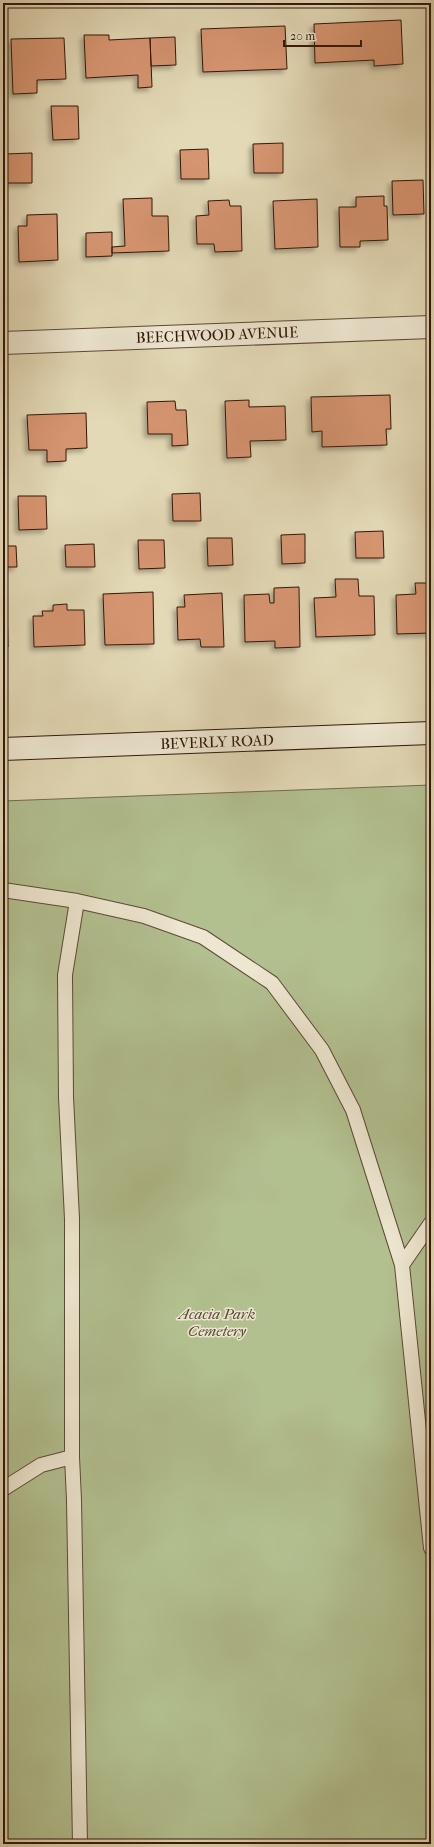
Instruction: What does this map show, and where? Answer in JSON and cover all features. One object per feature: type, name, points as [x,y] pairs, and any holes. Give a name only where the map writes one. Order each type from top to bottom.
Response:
[{"type":"street","name":"BEECHWOOD AVENUE","points":[[3,344],[431,327]]},
{"type":"street","name":"BEVERLY ROAD","points":[[3,749],[431,733]]},
{"type":"lane","points":[[3,890],[77,901],[144,916],[203,937],[272,983],[322,1050],[353,1110],[402,1265],[431,1548]]},
{"type":"lane","points":[[77,901],[65,975],[66,1096],[72,1219],[72,1457],[80,1844]]},
{"type":"lane","points":[[402,1265],[431,1223]]},
{"type":"lane","points":[[3,1489],[41,1465],[72,1457]]},
{"type":"green space","name":"Acacia Park Cemetery","points":[[431,785],[431,1844],[3,1844],[3,801]]},
{"type":"building","points":[[401,20],[403,64],[374,66],[374,60],[315,63],[314,24]]},
{"type":"building","points":[[285,26],[287,69],[203,72],[201,29]]},
{"type":"building","points":[[84,35],[109,35],[109,40],[150,38],[152,87],[138,88],[138,75],[86,78]]},
{"type":"building","points":[[175,37],[176,65],[151,66],[150,38]]},
{"type":"building","points":[[64,38],[66,79],[37,80],[37,93],[13,94],[11,39]]},
{"type":"building","points":[[51,106],[78,106],[79,139],[53,140]]},
{"type":"building","points":[[283,143],[283,173],[254,173],[253,144]]},
{"type":"building","points":[[208,149],[209,179],[181,179],[180,150]]},
{"type":"building","points":[[32,153],[32,183],[4,183],[4,154]]},
{"type":"building","points":[[423,180],[424,214],[393,215],[392,181]]},
{"type":"building","points":[[384,196],[384,206],[387,206],[388,240],[360,241],[360,247],[340,247],[339,207],[356,207],[356,197]]},
{"type":"building","points":[[152,198],[152,216],[168,216],[169,251],[112,253],[112,247],[125,246],[123,199]]},
{"type":"building","points":[[317,199],[318,247],[275,249],[273,201]]},
{"type":"building","points":[[229,200],[230,206],[241,206],[242,251],[215,252],[214,244],[197,244],[196,216],[209,215],[208,201]]},
{"type":"building","points":[[57,214],[58,260],[19,262],[18,226],[27,226],[27,215]]},
{"type":"building","points":[[112,232],[112,256],[86,257],[86,233]]},
{"type":"building","points":[[390,395],[391,429],[386,429],[387,445],[322,447],[322,431],[312,432],[311,397]]},
{"type":"building","points":[[249,400],[249,407],[285,406],[286,440],[250,441],[251,457],[227,458],[225,401]]},
{"type":"building","points":[[175,401],[176,410],[186,410],[188,445],[172,446],[172,434],[148,434],[147,402]]},
{"type":"building","points":[[86,413],[87,448],[66,449],[66,461],[47,462],[47,450],[29,450],[27,415]]},
{"type":"building","points":[[3,415],[5,415],[6,452],[3,452]]},
{"type":"building","points":[[200,493],[201,521],[173,521],[172,494]]},
{"type":"building","points":[[18,496],[46,496],[47,529],[19,530]]},
{"type":"building","points":[[383,531],[384,558],[356,558],[355,532]]},
{"type":"building","points":[[305,534],[305,563],[282,564],[281,535]]},
{"type":"building","points":[[207,538],[232,538],[233,565],[208,566]]},
{"type":"building","points":[[138,540],[164,540],[165,568],[139,569]]},
{"type":"building","points":[[94,544],[95,567],[66,567],[65,545]]},
{"type":"building","points":[[3,546],[16,546],[17,567],[3,567]]},
{"type":"building","points":[[335,579],[358,579],[359,596],[374,596],[375,635],[316,637],[314,598],[336,597]]},
{"type":"building","points":[[415,583],[431,583],[431,633],[397,634],[396,595],[416,594]]},
{"type":"building","points":[[299,587],[300,647],[275,648],[275,641],[245,642],[244,595],[269,594],[270,603],[274,603],[274,588]]},
{"type":"building","points":[[153,592],[154,644],[105,645],[103,594]]},
{"type":"building","points":[[222,593],[224,647],[201,647],[200,639],[178,640],[177,607],[185,607],[184,595]]},
{"type":"building","points":[[3,600],[7,600],[8,647],[3,647]]},
{"type":"building","points":[[67,604],[67,610],[84,610],[85,645],[34,647],[33,616],[43,616],[42,611],[53,611],[53,605]]}]
